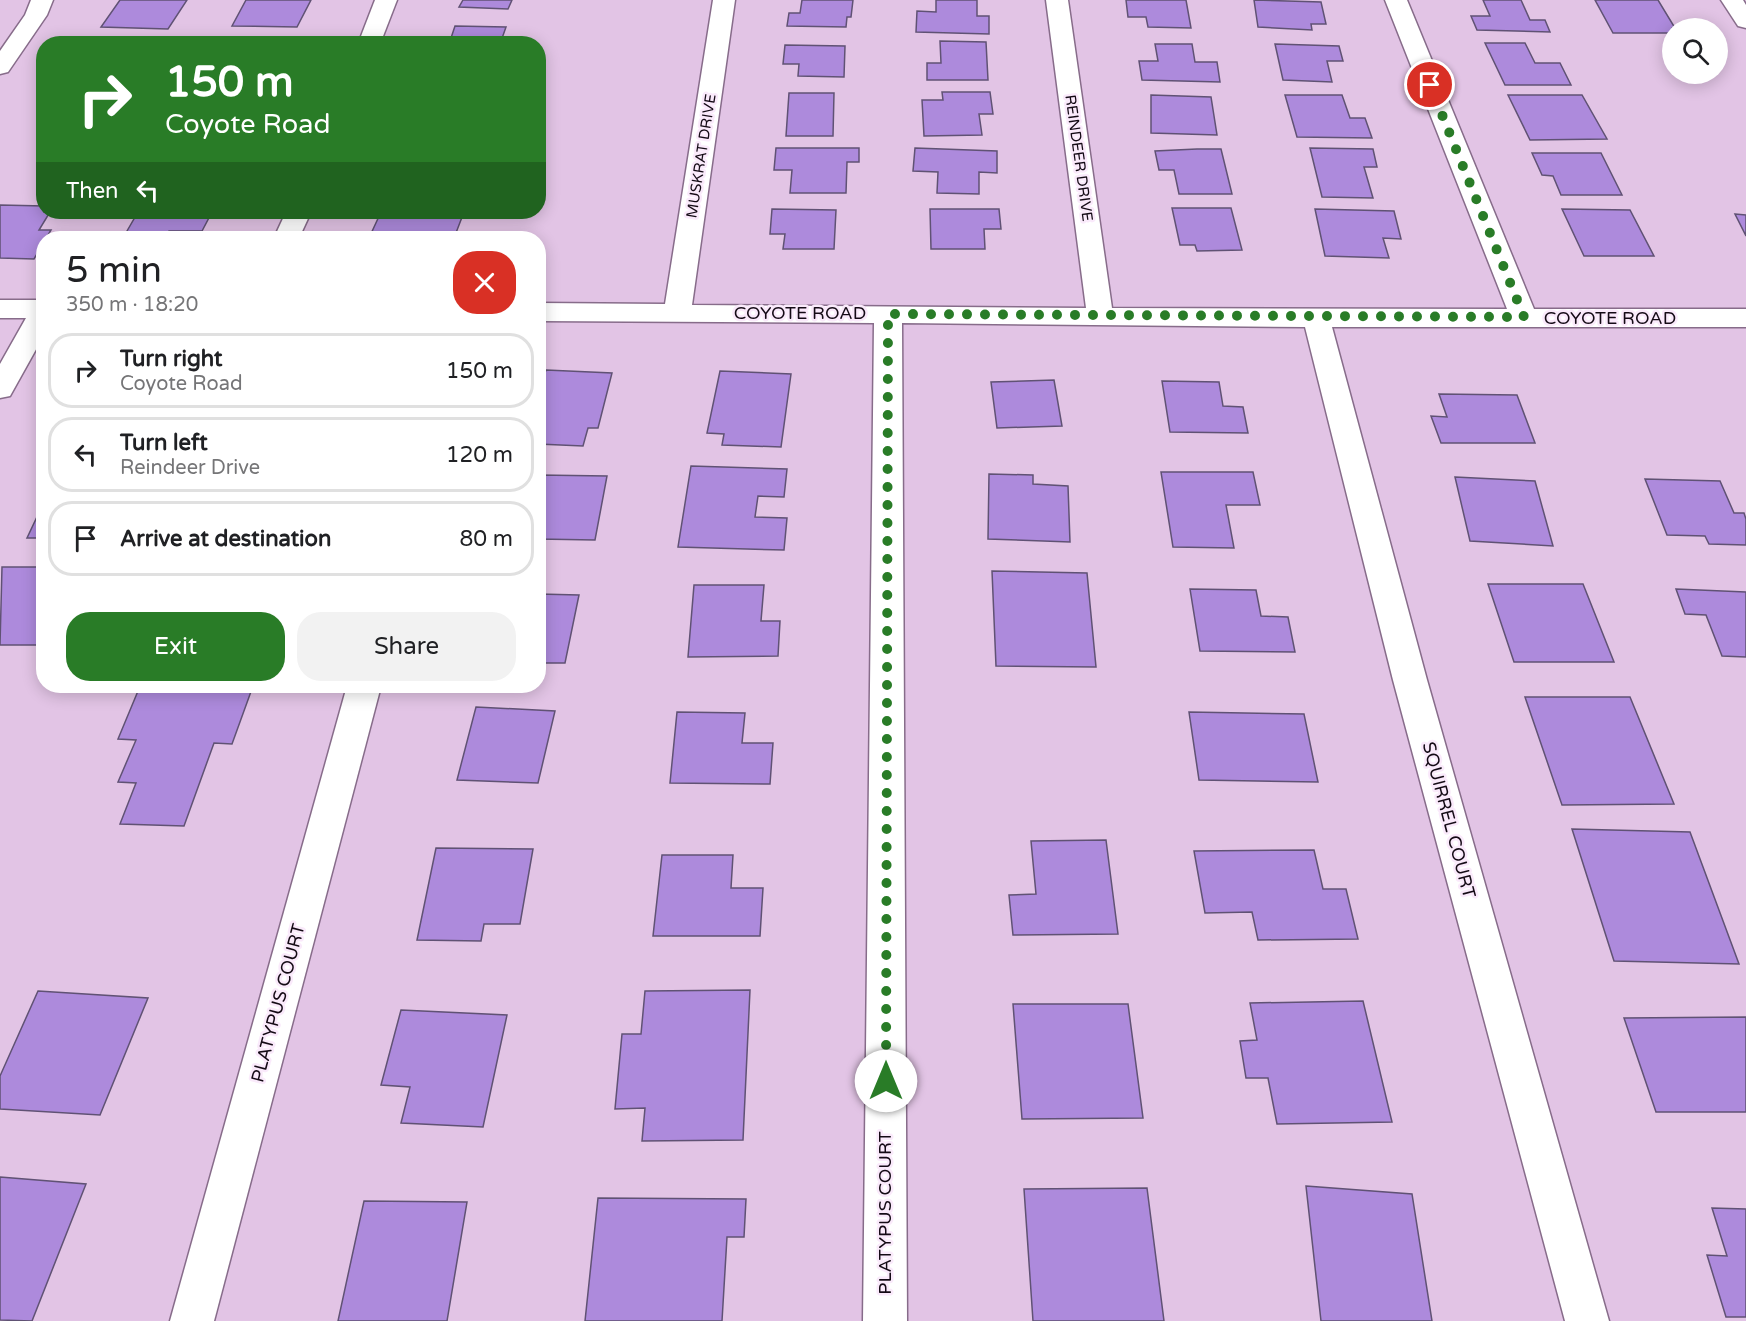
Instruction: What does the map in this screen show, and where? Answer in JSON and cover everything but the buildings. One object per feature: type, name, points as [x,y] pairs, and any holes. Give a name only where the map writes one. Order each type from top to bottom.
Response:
[{"type":"street","points":[[0,67],[36,15],[42,0]]},
{"type":"street","points":[[372,36],[386,0]]},
{"type":"street","name":"MUSKRAT DRIVE","points":[[677,312],[724,0]]},
{"type":"street","name":"REINDEER DRIVE","points":[[1057,0],[1100,315]]},
{"type":"street","points":[[1396,0],[1524,317]]},
{"type":"street","points":[[1732,0],[1746,21]]},
{"type":"street","points":[[0,309],[36,309]]},
{"type":"street","name":"COYOTE ROAD","points":[[546,312],[1316,318],[1524,317],[1743,323]]},
{"type":"street","name":"PLATYPUS COURT","points":[[885,1321],[888,314]]},
{"type":"street","name":"SQUIRREL COURT","points":[[1316,318],[1410,680],[1587,1321]]},
{"type":"street","points":[[0,389],[36,324]]},
{"type":"street","name":"PLATYPUS COURT","points":[[192,1321],[362,693]]},
{"type":"route","points":[[886,1081],[888,314],[1316,318],[1524,317],[1430,85]]}]
